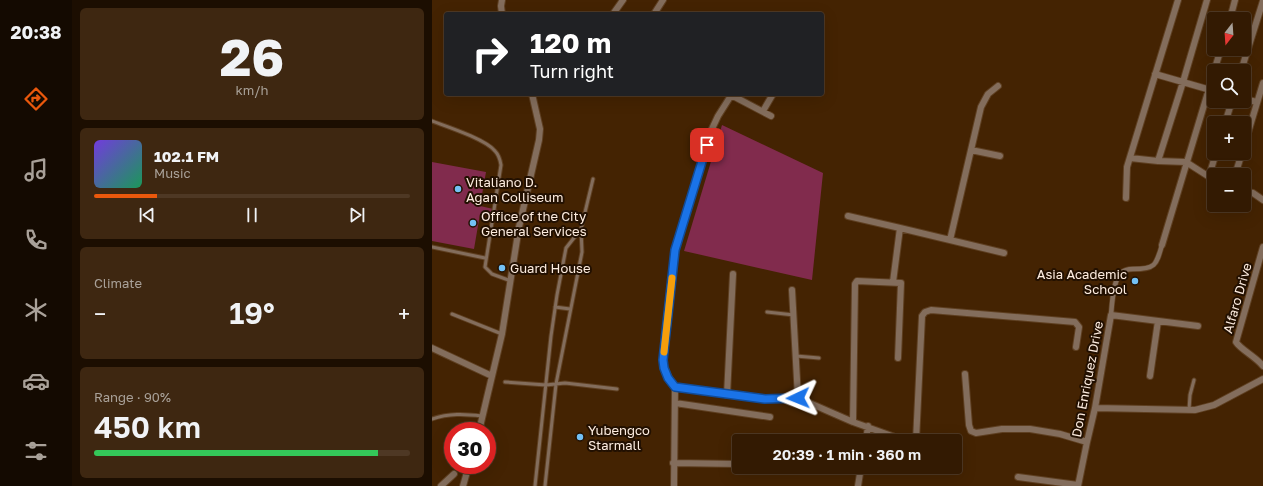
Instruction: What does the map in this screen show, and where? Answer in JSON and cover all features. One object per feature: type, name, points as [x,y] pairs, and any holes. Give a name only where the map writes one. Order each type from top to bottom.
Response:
[{"type":"street","points":[[502,0],[500,6],[502,12]]},
{"type":"street","points":[[614,12],[623,0]]},
{"type":"street","points":[[655,12],[663,0]]},
{"type":"street","points":[[1126,198],[1126,172],[1178,0]]},
{"type":"street","points":[[1158,161],[1207,0]]},
{"type":"street","points":[[1232,12],[1235,0]]},
{"type":"street","points":[[1243,64],[1263,1]]},
{"type":"street","points":[[1155,74],[1207,90]]},
{"type":"street","points":[[1251,122],[1263,83]]},
{"type":"street","points":[[950,240],[981,107],[988,94],[998,86]]},
{"type":"street","points":[[481,422],[502,334],[520,228],[540,133],[532,96]]},
{"type":"street","points":[[674,486],[673,463],[675,387],[668,378],[663,360],[675,250],[712,131],[718,116],[731,96]]},
{"type":"street","points":[[736,96],[771,116]]},
{"type":"street","points":[[763,111],[771,96]]},
{"type":"street","points":[[1251,101],[1257,102]]},
{"type":"street","points":[[1111,315],[1116,284],[1122,272],[1127,269],[1145,269],[1152,267],[1158,257],[1186,162],[1207,102]]},
{"type":"street","points":[[971,150],[1000,156]]},
{"type":"street","points":[[1130,158],[1186,162],[1207,175]]},
{"type":"street","points":[[1253,193],[1263,200]]},
{"type":"street","points":[[848,216],[1004,253]]},
{"type":"street","points":[[893,282],[900,228]]},
{"type":"street","name":"Alfaro Drive","points":[[1263,247],[1236,342],[1238,346],[1258,360],[1263,366]]},
{"type":"street","points":[[727,395],[733,274]]},
{"type":"street","points":[[853,422],[854,284],[857,281],[899,282],[902,285],[898,358]]},
{"type":"street","points":[[792,290],[798,398]]},
{"type":"street","points":[[916,434],[922,316],[925,312],[931,310],[1075,322],[1079,327],[1076,347]]},
{"type":"street","name":"Don Enriquez Drive","points":[[1078,486],[1086,442],[1095,408],[1111,315],[1198,326]]},
{"type":"street","points":[[1150,376],[1158,321]]},
{"type":"street","points":[[432,348],[492,376]]},
{"type":"street","points":[[965,374],[969,425],[971,431],[976,433],[1002,429],[1030,429],[1060,434],[1086,442]]},
{"type":"street","points":[[1095,408],[1189,410],[1204,408],[1214,405],[1263,379]]},
{"type":"street","points":[[675,387],[765,399],[798,398],[853,422],[888,434]]},
{"type":"street","points":[[675,403],[770,417]]},
{"type":"street","points":[[867,434],[868,426]]},
{"type":"street","points":[[673,463],[732,464]]},
{"type":"street","points":[[442,486],[454,474]]},
{"type":"street","points":[[463,486],[466,474]]},
{"type":"street","points":[[858,486],[860,474]]},
{"type":"street","points":[[1018,477],[1078,486]]},
{"type":"lane","points":[[432,121],[476,138],[495,150],[500,158],[501,165],[485,258],[485,267],[492,274],[511,281]]},
{"type":"lane","points":[[545,486],[556,384],[582,252],[581,230],[593,179]]},
{"type":"lane","points":[[535,486],[555,306],[566,248],[581,230]]},
{"type":"lane","points":[[432,248],[485,258]]},
{"type":"lane","points":[[555,306],[570,309]]},
{"type":"lane","points":[[768,312],[794,315]]},
{"type":"lane","points":[[452,314],[502,334]]},
{"type":"lane","points":[[796,356],[819,358]]},
{"type":"lane","points":[[1189,410],[1190,395],[1194,380]]},
{"type":"lane","points":[[505,382],[546,385],[565,383],[617,389]]},
{"type":"lane","points":[[432,418],[461,414],[482,416]]},
{"type":"shaded area","points":[[722,125],[823,173],[812,280],[684,251]]},
{"type":"shaded area","name":"Vitaliano D. Agan Colliseum","points":[[432,162],[486,172],[480,206],[498,210],[496,217],[480,214],[474,249],[432,241]]},
{"type":"slow traffic","points":[[664,352],[672,278]]},
{"type":"place","name":"Vitaliano D. Agan Colliseum","points":[[458,189]]},
{"type":"place","name":"Office of the City General Services","points":[[473,223]]},
{"type":"place","name":"Guard House","points":[[502,268]]},
{"type":"place","name":"Asia Academic School","points":[[1135,281]]},
{"type":"place","name":"Yubengco Starmall","points":[[580,437]]},
{"type":"route","points":[[707,145],[675,250],[663,360],[664,368],[668,378],[675,387],[765,399],[798,398]]}]
